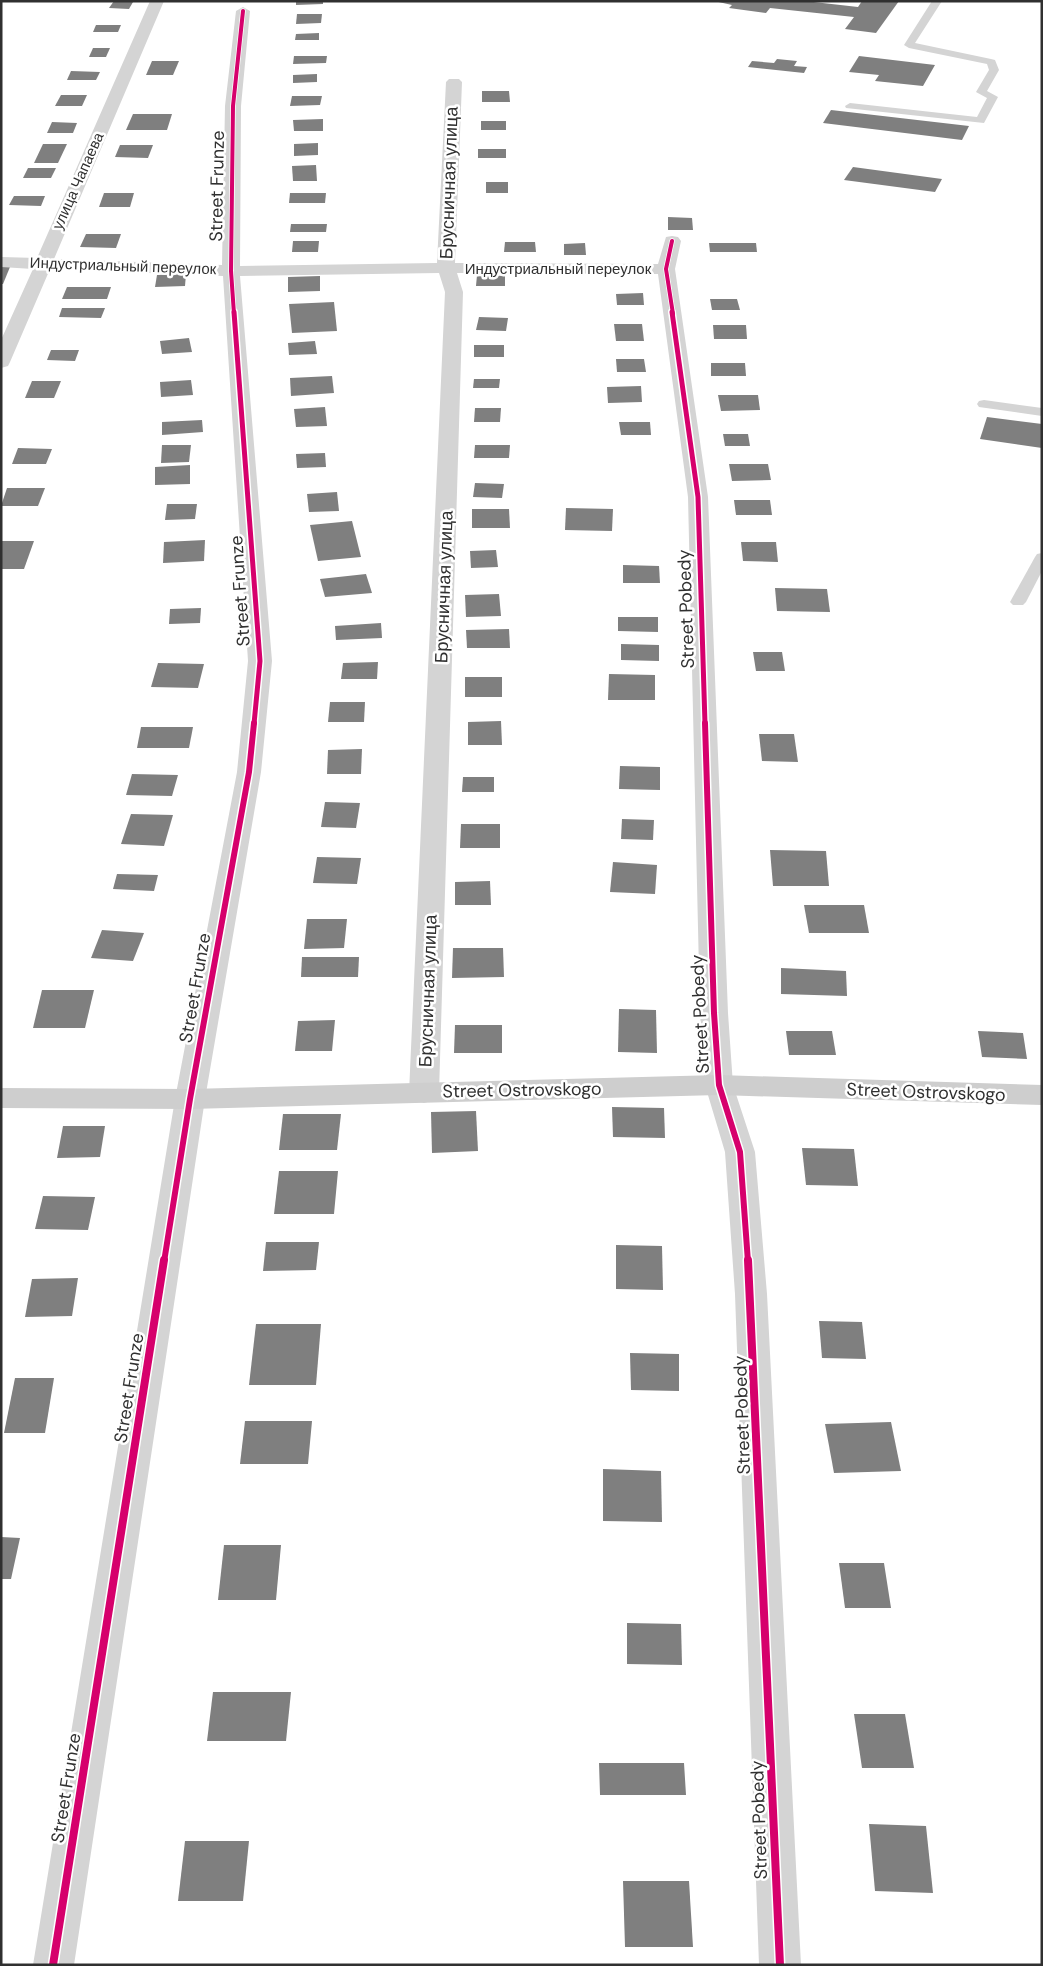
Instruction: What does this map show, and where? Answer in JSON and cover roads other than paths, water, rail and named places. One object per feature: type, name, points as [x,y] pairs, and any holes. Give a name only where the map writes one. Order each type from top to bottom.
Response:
[{"type":"street","name":"улица Чапаева","points":[[1,362],[157,1]]},
{"type":"street","name":"Street Frunze","points":[[53,1965],[190,1099],[249,772],[260,661],[231,271],[233,106],[243,11]]},
{"type":"street","name":"Брусничная улица","points":[[424,1093],[454,292],[446,268],[454,82]]},
{"type":"street","name":"Street Pobedy","points":[[672,241],[666,269],[688,409],[698,497],[714,1012],[719,1085],[740,1152],[751,1294],[780,1965]]},
{"type":"street","name":"Индустриальный переулок","points":[[1,262],[231,271],[446,268],[666,269]]},
{"type":"street","name":"Street Ostrovskogo","points":[[1,1098],[190,1099],[719,1085],[1042,1096]]},
{"type":"lane","points":[[850,106],[980,121],[993,97],[981,92],[994,70],[992,62],[910,45],[937,1]]},
{"type":"lane","points":[[984,404],[1042,412]]},
{"type":"lane","points":[[1018,602],[1042,557]]}]
